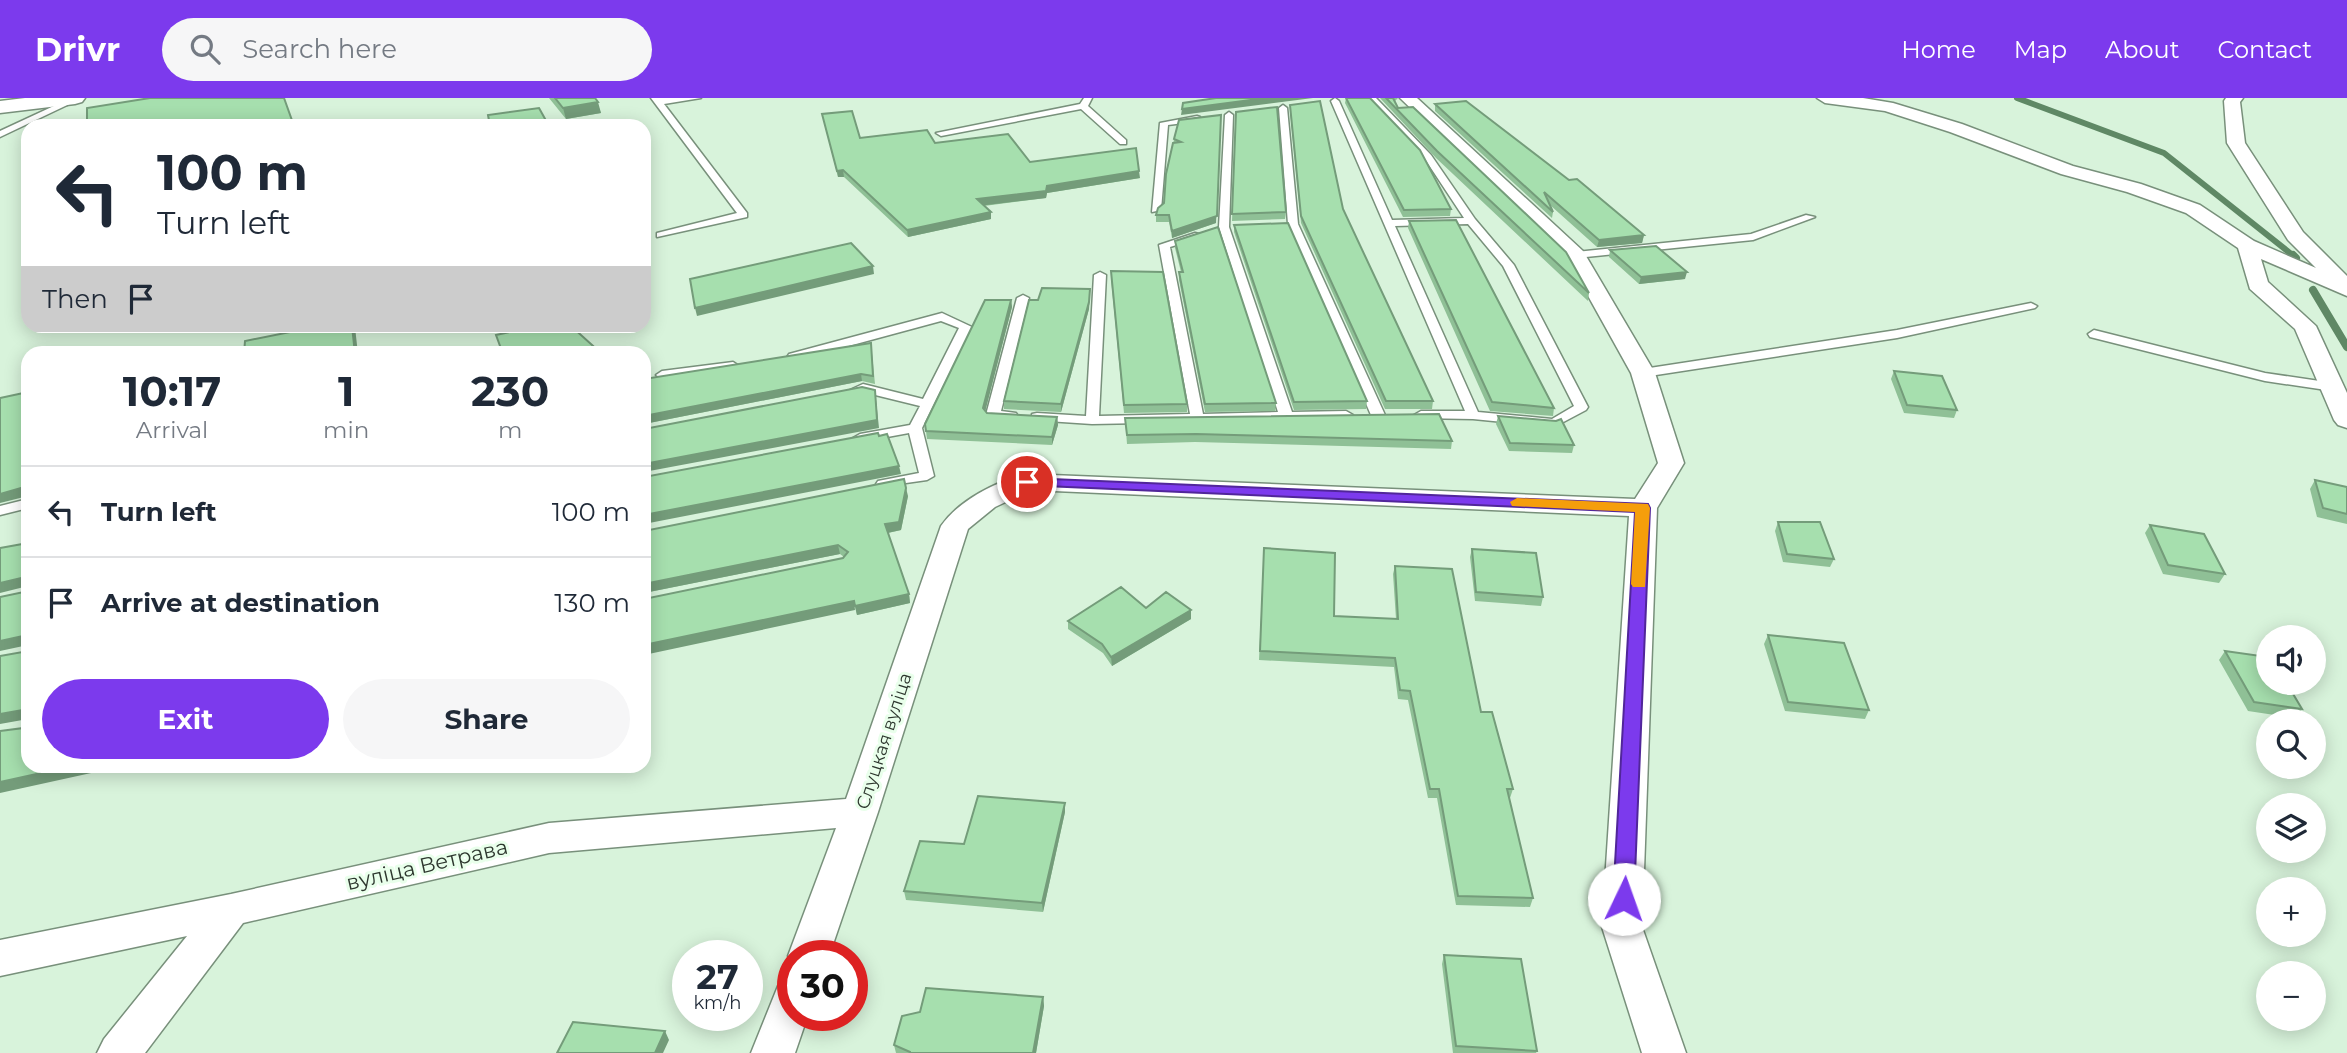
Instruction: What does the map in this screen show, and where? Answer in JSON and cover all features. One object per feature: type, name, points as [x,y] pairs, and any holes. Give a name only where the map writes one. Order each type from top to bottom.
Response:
[{"type":"street","points":[[0,107],[76,98]]},
{"type":"street","points":[[1408,98],[1576,255],[1643,373],[1671,463],[1643,508],[1622,927],[1664,1053]]},
{"type":"street","points":[[1825,98],[1887,106],[1956,128],[2067,170],[2193,209],[2247,245],[2347,288]]},
{"type":"street","points":[[2235,98],[2232,101],[2236,143],[2295,236],[2347,288]]},
{"type":"street","points":[[2247,245],[2258,284],[2305,326],[2340,388],[2347,420]]},
{"type":"street","name":"Слуцкая вуліца","points":[[814,940],[860,812],[955,526],[985,501],[1027,482],[1643,508]]},
{"type":"street","name":"вуліца Ветрава","points":[[0,958],[231,910],[549,838],[860,812]]},
{"type":"street","points":[[119,1053],[231,910]]},
{"type":"street","points":[[773,1053],[781,1031]]},
{"type":"lane","points":[[32,119],[76,98]]},
{"type":"lane","points":[[657,100],[697,98]]},
{"type":"lane","points":[[1023,298],[993,415],[1091,420],[1286,415],[1473,415],[1554,423],[1581,407],[1508,265],[1471,220],[1428,157],[1371,98]]},
{"type":"lane","points":[[657,100],[743,215],[661,235]]},
{"type":"lane","points":[[1322,103],[1339,101],[1387,223],[1473,415]]},
{"type":"lane","points":[[941,133],[1085,102],[1123,142]]},
{"type":"lane","points":[[1270,110],[1296,106]]},
{"type":"lane","points":[[1283,108],[1293,224],[1392,415]]},
{"type":"lane","points":[[1216,116],[1243,113]]},
{"type":"lane","points":[[1229,115],[1224,227],[1286,415]]},
{"type":"lane","points":[[1156,210],[1164,123],[1203,118]]},
{"type":"lane","points":[[0,134],[21,124]]},
{"type":"lane","points":[[1576,255],[1753,237],[1810,217]]},
{"type":"lane","points":[[1387,223],[1471,220]]},
{"type":"lane","points":[[1279,224],[1293,224]]},
{"type":"lane","points":[[1197,417],[1164,245],[1224,227],[1238,226]]},
{"type":"lane","points":[[1091,420],[1100,275]]},
{"type":"lane","points":[[1643,373],[1897,334],[2031,306]]},
{"type":"lane","points":[[778,360],[942,317],[966,327],[915,428],[927,476],[873,486]]},
{"type":"lane","points":[[2094,334],[2265,377],[2340,388]]},
{"type":"lane","points":[[662,375],[752,363]]},
{"type":"lane","points":[[835,394],[863,388],[928,404]]},
{"type":"lane","points":[[847,441],[915,428]]},
{"type":"lane","points":[[0,511],[21,505]]},
{"type":"building","points":[[150,98],[284,98],[292,119],[87,119],[87,108]]},
{"type":"building","points":[[555,98],[595,98],[598,102],[563,108]]},
{"type":"building","points":[[1216,98],[1266,98],[1182,109],[1183,103]]},
{"type":"building","points":[[1346,98],[1370,98],[1420,150],[1451,209],[1404,210]]},
{"type":"building","points":[[1386,98],[1393,98],[1398,108],[1413,107],[1566,252],[1589,293],[1437,151]]},
{"type":"building","points":[[1320,101],[1343,209],[1433,401],[1386,401],[1301,216],[1290,105]]},
{"type":"building","points":[[1466,101],[1569,180],[1577,179],[1644,235],[1599,240],[1544,192],[1553,212],[1435,104]]},
{"type":"building","points":[[1277,107],[1286,212],[1232,214],[1236,112]]},
{"type":"building","points":[[539,108],[545,119],[489,119],[488,115]]},
{"type":"building","points":[[852,111],[860,138],[927,130],[935,143],[1008,134],[1030,162],[1136,148],[1139,171],[1047,186],[1046,191],[977,199],[991,212],[907,230],[843,170],[837,171],[822,114]]},
{"type":"building","points":[[1221,115],[1217,216],[1172,231],[1169,215],[1156,215],[1158,208],[1164,203],[1166,174],[1173,143],[1181,142],[1174,139],[1179,120]]},
{"type":"building","points":[[1456,220],[1554,408],[1492,402],[1409,221]]},
{"type":"building","points":[[1288,223],[1367,401],[1294,402],[1234,225]]},
{"type":"building","points":[[1218,227],[1276,403],[1205,404],[1179,272],[1183,272],[1175,241]]},
{"type":"building","points":[[851,243],[873,266],[695,308],[690,279]]},
{"type":"building","points":[[1656,246],[1687,272],[1641,277],[1610,250]]},
{"type":"building","points":[[1111,271],[1163,272],[1187,404],[1124,405]]},
{"type":"building","points":[[1042,288],[1090,289],[1089,302],[1061,404],[1004,401],[1029,300],[1038,300]]},
{"type":"building","points":[[985,300],[1011,300],[983,408],[987,413],[1057,417],[1052,437],[926,431],[925,424]]},
{"type":"building","points":[[285,333],[353,333],[354,346],[245,346],[245,341]]},
{"type":"building","points":[[579,333],[593,346],[500,346],[496,335]]},
{"type":"building","points":[[871,343],[873,376],[861,374],[651,415],[651,378]]},
{"type":"building","points":[[1894,371],[1942,376],[1957,410],[1907,405]]},
{"type":"building","points":[[862,387],[875,390],[877,420],[651,463],[651,428]]},
{"type":"building","points":[[21,394],[21,488],[0,494],[0,398]]},
{"type":"building","points":[[1439,414],[1452,441],[1196,434],[1127,435],[1125,418]]},
{"type":"building","points":[[1498,416],[1556,421],[1561,419],[1574,445],[1510,443]]},
{"type":"building","points":[[878,433],[879,436],[887,434],[899,466],[651,514],[651,476]]},
{"type":"building","points":[[904,479],[906,488],[899,522],[885,524],[909,594],[855,606],[854,601],[651,644],[651,598],[843,558],[848,552],[838,545],[651,583],[651,530]]},
{"type":"building","points":[[2315,480],[2347,487],[2347,514],[2323,508]]},
{"type":"building","points":[[1778,522],[1820,522],[1834,559],[1787,554]]},
{"type":"building","points":[[2150,525],[2204,534],[2225,574],[2168,565]]},
{"type":"building","points":[[21,544],[21,578],[0,583],[0,548]]},
{"type":"building","points":[[1264,548],[1335,553],[1334,616],[1398,619],[1395,566],[1452,569],[1481,712],[1492,712],[1513,789],[1507,789],[1533,898],[1458,896],[1439,789],[1430,789],[1410,691],[1400,690],[1395,658],[1260,651]]},
{"type":"building","points":[[1472,549],[1536,553],[1543,597],[1476,592]]},
{"type":"building","points":[[1121,587],[1146,608],[1166,592],[1191,610],[1111,657],[1102,644],[1068,621]]},
{"type":"building","points":[[21,593],[21,636],[0,641],[0,597]]},
{"type":"building","points":[[1768,635],[1844,643],[1869,710],[1788,702]]},
{"type":"building","points":[[2225,651],[2256,655],[2256,695],[2294,695],[2302,709],[2254,702]]},
{"type":"building","points":[[21,652],[21,710],[0,714],[0,656]]},
{"type":"building","points":[[21,728],[21,773],[41,773],[0,782],[0,731]]},
{"type":"building","points":[[978,796],[1065,803],[1042,903],[904,891],[920,841],[964,844]]},
{"type":"building","points":[[1444,955],[1521,959],[1537,1051],[1456,1046]]},
{"type":"building","points":[[926,988],[1043,997],[1033,1053],[910,1053],[894,1045],[902,1016],[920,1012]]},
{"type":"building","points":[[573,1022],[665,1031],[655,1053],[557,1053]]},
{"type":"waterway","points":[[2017,98],[2164,153],[2295,257]]},
{"type":"waterway","points":[[2313,290],[2347,347]]},
{"type":"slow traffic","points":[[1517,502],[1643,508],[1639,584]]},
{"type":"route","points":[[1027,482],[1643,508],[1624,899]]}]
